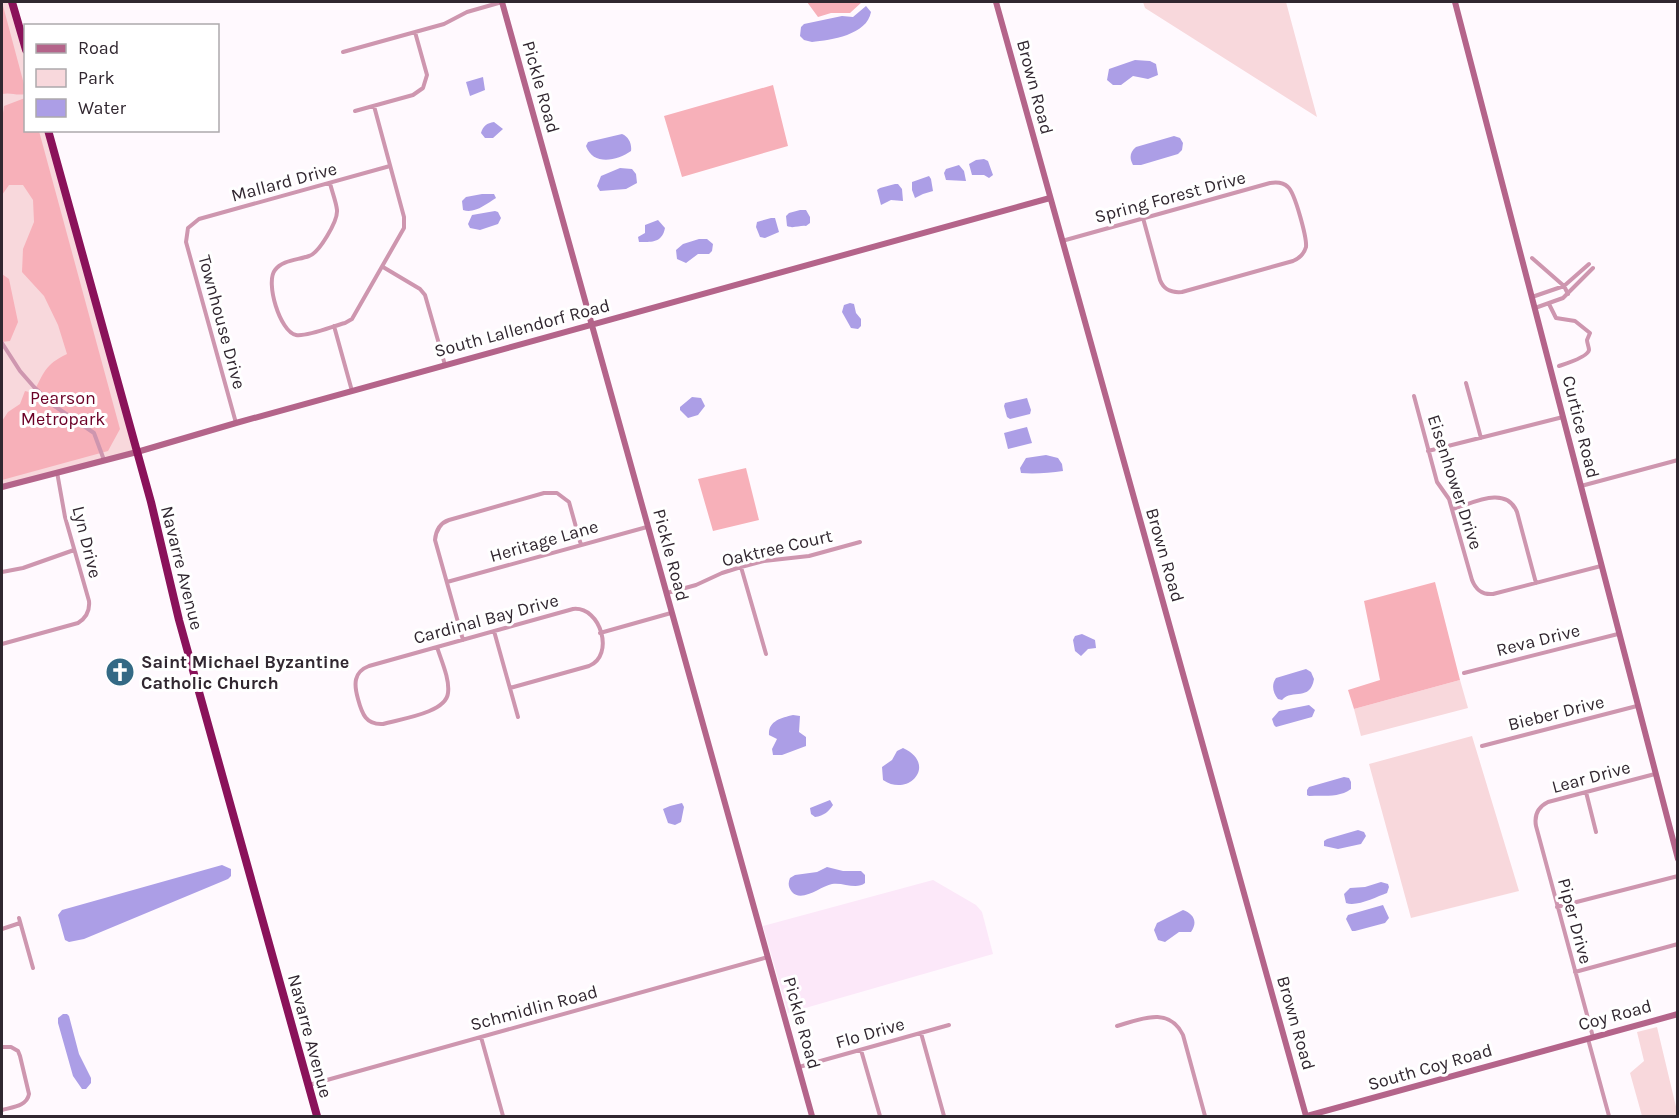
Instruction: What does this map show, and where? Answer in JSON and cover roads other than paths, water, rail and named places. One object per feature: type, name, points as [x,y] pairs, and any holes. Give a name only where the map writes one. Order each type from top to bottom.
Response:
[{"type":"highway","points":[[12,2],[24,43]]},
{"type":"highway","name":"Navarre Avenue","points":[[49,132],[137,452],[184,638],[317,1116]]},
{"type":"street","points":[[344,52],[444,24],[467,12],[502,2]]},
{"type":"street","name":"Pickle Road","points":[[502,2],[812,1116]]},
{"type":"street","name":"Brown Road","points":[[996,2],[1307,1116]]},
{"type":"street","name":"Curtice Road","points":[[1455,2],[1677,859]]},
{"type":"street","points":[[355,111],[413,95],[423,88],[427,75],[415,32]]},
{"type":"street","points":[[330,183],[337,216],[320,248],[311,256],[277,267],[273,272],[271,282],[281,322],[289,332],[303,335],[347,322],[354,317],[405,226],[405,217],[374,106]]},
{"type":"street","name":"Mallard Drive","points":[[188,228],[199,219],[390,166]]},
{"type":"street","name":"Spring Forest Drive","points":[[1062,241],[1143,218],[1270,183],[1277,182],[1285,184],[1293,194],[1306,240],[1305,248],[1302,254],[1291,262],[1182,292],[1173,292],[1161,284],[1143,218]]},
{"type":"street","name":"South Lallendorf Road","points":[[2,487],[137,452],[1050,198]]},
{"type":"street","name":"Townhouse Drive","points":[[188,228],[186,242],[236,423]]},
{"type":"street","points":[[1532,258],[1564,286],[1568,294]]},
{"type":"street","points":[[1532,297],[1564,286],[1589,264]]},
{"type":"street","points":[[383,267],[418,287],[425,295],[445,365]]},
{"type":"street","points":[[1535,308],[1568,294],[1593,268]]},
{"type":"street","points":[[1549,304],[1556,318],[1575,321],[1590,333],[1587,340],[1588,352],[1580,358],[1559,366]]},
{"type":"street","points":[[334,326],[352,391]]},
{"type":"street","points":[[2,343],[20,371],[34,387],[53,405],[94,433],[104,461]]},
{"type":"street","points":[[1466,383],[1481,438]]},
{"type":"street","name":"Eisenhower Drive","points":[[1414,396],[1437,482],[1447,495],[1453,509],[1472,580],[1478,590],[1486,594],[1493,594],[1601,566]]},
{"type":"street","points":[[1428,451],[1563,417]]},
{"type":"street","points":[[1580,486],[1677,460]]},
{"type":"street","name":"Lyn Drive","points":[[2,644],[78,623],[85,618],[88,612],[89,604],[65,514],[57,472]]},
{"type":"street","points":[[463,640],[435,540],[441,525],[449,520],[553,492],[561,494],[568,502],[581,545]]},
{"type":"street","points":[[1453,509],[1497,497],[1511,502],[1517,512],[1536,584]]},
{"type":"street","name":"Heritage Lane","points":[[447,582],[648,526]]},
{"type":"street","name":"Oaktree Court","points":[[666,594],[741,567],[769,560],[810,556],[860,542]]},
{"type":"street","points":[[2,572],[23,568],[75,550]]},
{"type":"street","points":[[741,567],[766,654]]},
{"type":"street","name":"Cardinal Bay Drive","points":[[437,647],[448,690],[447,699],[441,706],[377,724],[368,720],[364,716],[354,683],[363,668],[437,647],[463,640],[494,631],[581,609],[589,611],[594,617],[600,633]]},
{"type":"street","points":[[510,688],[594,664],[601,657],[603,650],[600,633],[672,613]]},
{"type":"street","points":[[494,631],[518,717]]},
{"type":"street","name":"Reva Drive","points":[[1464,673],[1618,634]]},
{"type":"street","name":"Bieber Drive","points":[[1482,746],[1637,706]]},
{"type":"street","name":"Lear Drive","points":[[1537,812],[1548,802],[1655,774]]},
{"type":"street","points":[[1586,792],[1596,832]]},
{"type":"street","name":"Piper Drive","points":[[1537,812],[1536,826],[1610,1116]]},
{"type":"street","points":[[1557,907],[1677,876]]},
{"type":"street","points":[[2,929],[20,921],[33,969]]},
{"type":"street","points":[[1575,972],[1677,944]]},
{"type":"street","name":"Schmidlin Road","points":[[308,1085],[768,957]]},
{"type":"street","name":"Coy Road","points":[[1561,1046],[1677,1014]]},
{"type":"street","points":[[1117,1026],[1158,1016],[1166,1017],[1176,1024],[1183,1035],[1206,1116]]},
{"type":"street","name":"Flo Drive","points":[[798,1067],[950,1025]]},
{"type":"street","points":[[921,1033],[944,1116]]},
{"type":"street","points":[[481,1037],[503,1116]]},
{"type":"street","name":"South Coy Road","points":[[1307,1116],[1561,1046]]},
{"type":"street","points":[[2,1047],[13,1047],[19,1053],[29,1094],[27,1100],[21,1105],[2,1110]]},
{"type":"street","points":[[861,1050],[880,1116]]},
{"type":"water","points":[[866,6],[871,12],[868,20],[856,31],[838,38],[812,42],[800,36],[801,27],[804,24],[842,16],[853,17]]},
{"type":"water","points":[[1135,60],[1150,61],[1156,64],[1158,75],[1148,79],[1133,76],[1121,85],[1113,85],[1107,80],[1109,69]]},
{"type":"water","points":[[483,77],[485,90],[470,96],[466,82]]},
{"type":"water","points":[[494,122],[503,129],[493,138],[485,138],[481,133],[483,128]]},
{"type":"water","points":[[622,134],[630,141],[631,151],[619,157],[606,160],[594,157],[586,146],[588,142]]},
{"type":"water","points":[[1174,136],[1180,138],[1183,143],[1182,150],[1178,154],[1141,165],[1133,165],[1131,155],[1136,147]]},
{"type":"water","points":[[984,159],[988,161],[993,175],[989,178],[984,175],[972,175],[969,164]]},
{"type":"water","points":[[959,165],[964,171],[966,181],[946,180],[944,173],[946,169]]},
{"type":"water","points":[[620,168],[632,169],[636,174],[637,183],[626,189],[600,191],[597,186],[601,176]]},
{"type":"water","points":[[929,176],[933,191],[915,198],[912,182]]},
{"type":"water","points":[[895,184],[902,189],[903,201],[891,200],[881,205],[877,190]]},
{"type":"water","points":[[494,194],[496,198],[476,210],[463,210],[462,201],[466,197]]},
{"type":"water","points":[[806,210],[810,223],[806,226],[787,226],[786,216]]},
{"type":"water","points":[[495,211],[501,218],[498,224],[480,230],[470,228],[468,224],[472,215]]},
{"type":"water","points":[[775,218],[779,232],[765,238],[760,237],[756,227],[757,222]]},
{"type":"water","points":[[658,220],[665,228],[662,237],[652,242],[639,242],[638,237],[645,233],[645,225]]},
{"type":"water","points":[[707,239],[713,244],[709,254],[698,254],[686,263],[677,259],[676,250],[683,244]]},
{"type":"water","points":[[854,304],[856,313],[861,319],[861,326],[858,329],[851,328],[842,312],[844,305]]},
{"type":"water","points":[[692,397],[701,398],[705,406],[698,415],[688,418],[680,407]]},
{"type":"water","points":[[1027,398],[1030,414],[1010,419],[1007,417],[1005,403]]},
{"type":"water","points":[[1027,427],[1032,443],[1008,449],[1004,433]]},
{"type":"water","points":[[1046,455],[1058,458],[1063,471],[1021,473],[1020,468],[1026,458]]},
{"type":"water","points":[[1082,634],[1095,640],[1096,648],[1088,649],[1081,656],[1075,651],[1073,640],[1075,636]]},
{"type":"water","points":[[1306,669],[1311,672],[1314,679],[1309,690],[1282,700],[1278,699],[1273,689],[1276,678]]},
{"type":"water","points":[[1309,705],[1315,710],[1312,717],[1276,727],[1274,725],[1272,719],[1279,711]]},
{"type":"water","points":[[793,715],[800,716],[799,732],[806,737],[806,746],[782,755],[773,755],[772,749],[777,739],[769,735],[771,726],[780,719]]},
{"type":"water","points":[[903,748],[918,762],[919,770],[916,777],[902,785],[883,780],[882,767],[892,760],[897,751]]},
{"type":"water","points":[[1344,777],[1349,778],[1351,782],[1351,789],[1346,792],[1331,796],[1307,795],[1309,787]]},
{"type":"water","points":[[830,800],[833,805],[826,813],[815,817],[811,814],[810,808]]},
{"type":"water","points":[[682,803],[684,807],[681,822],[675,825],[668,823],[663,809]]},
{"type":"water","points":[[1358,830],[1364,832],[1366,836],[1361,844],[1338,849],[1324,846],[1324,841],[1327,839]]},
{"type":"water","points":[[222,865],[231,869],[231,876],[228,879],[84,939],[69,942],[65,940],[58,915],[62,910]]},
{"type":"water","points":[[827,867],[843,871],[861,871],[865,875],[865,883],[858,886],[832,884],[801,896],[792,892],[789,885],[790,878],[795,875],[817,872]]},
{"type":"water","points":[[1381,882],[1388,884],[1387,893],[1361,903],[1346,903],[1344,894],[1350,888],[1365,887]]},
{"type":"water","points":[[1383,905],[1389,918],[1385,923],[1352,931],[1346,919],[1348,915]]},
{"type":"water","points":[[1183,910],[1194,919],[1191,932],[1179,932],[1165,942],[1158,940],[1154,930],[1157,923]]},
{"type":"water","points":[[63,1014],[69,1016],[79,1054],[91,1078],[91,1083],[86,1089],[82,1089],[73,1076],[58,1023],[58,1018]]},
{"type":"place","name":"Saint Michael Byzantine Catholic Church","points":[[120,672]]},
{"type":"park label","name":"Pearson Metropark","points":[[63,408]]}]
